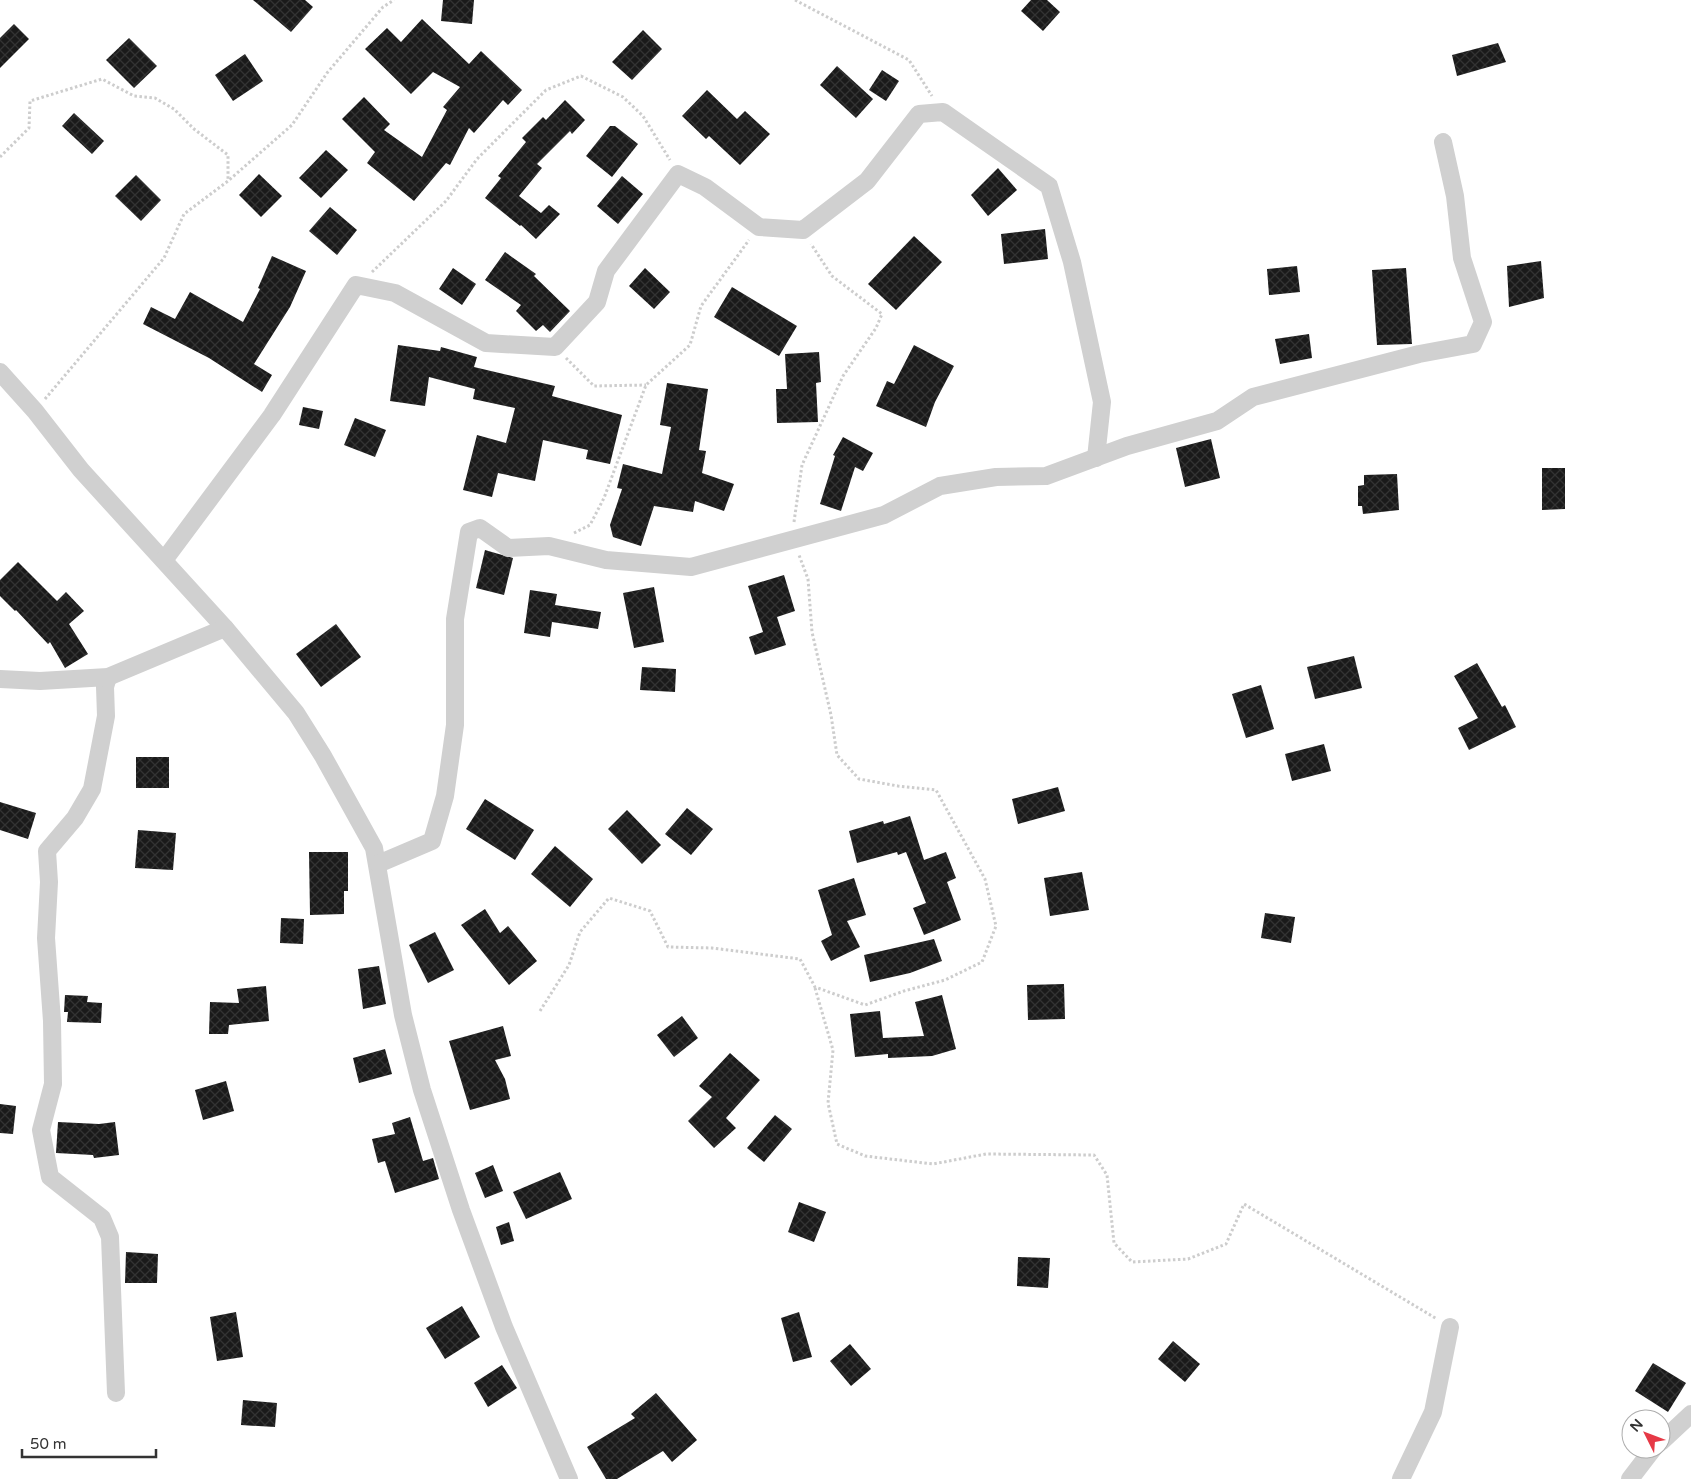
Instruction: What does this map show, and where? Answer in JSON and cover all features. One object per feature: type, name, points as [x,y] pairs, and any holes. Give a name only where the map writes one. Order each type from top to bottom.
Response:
[{"type":"street","points":[[165,559],[267,422],[356,286],[395,293],[486,343],[555,347],[597,302],[606,271],[678,174],[705,187],[759,226],[802,230],[867,181],[919,114],[943,112],[1049,186],[1072,262],[1102,402],[1096,458]]},
{"type":"street","points":[[378,864],[432,841],[445,796],[455,725],[455,619],[469,532],[480,528],[508,548],[549,546],[606,560],[691,566],[884,515],[940,486],[996,477],[1046,476],[1096,458],[1216,421],[1253,397],[1419,354],[1473,344],[1483,322],[1462,258],[1455,196],[1443,142]]},
{"type":"street","points":[[0,372],[35,411],[81,470],[165,559],[296,713],[374,848],[403,1015],[422,1090],[461,1210],[504,1327],[569,1479]]},
{"type":"street","points":[[0,680],[40,681],[108,677],[225,628]]},
{"type":"street","points":[[108,677],[105,687],[106,716],[92,789],[75,818],[47,851],[49,882],[46,938],[52,1021],[53,1084],[40,1130],[50,1177],[102,1218],[110,1238],[116,1393]]},
{"type":"street","points":[[1401,1479],[1432,1412],[1450,1327]]},
{"type":"street","points":[[1671,1433],[1691,1414]]},
{"type":"street","points":[[1630,1479],[1645,1459]]},
{"type":"path","points":[[35,411],[131,294],[164,258],[184,214],[228,181],[292,125],[327,73],[382,7],[394,0]]},
{"type":"path","points":[[795,0],[909,60],[943,112]]},
{"type":"path","points":[[356,286],[404,243],[446,201],[477,159],[546,90],[581,76],[623,97],[644,116],[678,174]]},
{"type":"path","points":[[0,157],[30,128],[30,101],[102,79],[134,96],[155,98],[174,109],[194,129],[228,155],[228,181]]},
{"type":"path","points":[[549,546],[590,525],[604,498],[646,385],[690,345],[701,306],[722,280],[759,226]]},
{"type":"path","points":[[802,230],[832,276],[882,314],[876,328],[843,376],[802,465],[792,538],[808,579],[812,632],[831,715],[837,755],[859,779],[936,790],[985,879],[996,926],[982,962],[945,980],[904,991],[864,1006],[815,987]]},
{"type":"path","points":[[555,347],[594,386],[646,385]]},
{"type":"path","points":[[540,1012],[570,965],[580,932],[609,898],[650,911],[668,947],[712,948],[800,959],[815,987],[833,1050],[828,1103],[838,1144],[865,1156],[933,1164],[986,1154],[1094,1155],[1107,1175],[1114,1243],[1132,1262],[1188,1259],[1226,1244],[1244,1204],[1450,1327]]},
{"type":"building","points":[[253,0],[305,0],[313,7],[291,32]]},
{"type":"building","points":[[443,0],[474,0],[472,24],[441,21]]},
{"type":"building","points":[[1031,0],[1047,0],[1060,12],[1043,31],[1021,11]]},
{"type":"building","points":[[422,19],[469,64],[481,51],[522,90],[508,105],[503,100],[474,133],[469,128],[450,165],[446,163],[414,201],[367,163],[375,152],[342,119],[364,97],[390,124],[384,130],[422,157],[447,110],[443,107],[460,87],[433,72],[411,94],[365,49],[387,28],[401,42]]},
{"type":"building","points":[[14,24],[29,39],[0,68],[0,38]]},
{"type":"building","points":[[643,30],[662,49],[632,80],[612,62]]},
{"type":"building","points":[[129,38],[157,66],[134,88],[106,60]]},
{"type":"building","points":[[1498,43],[1506,62],[1457,76],[1452,55]]},
{"type":"building","points":[[245,54],[263,81],[233,101],[215,75]]},
{"type":"building","points":[[837,66],[873,99],[856,118],[820,85]]},
{"type":"building","points":[[882,70],[899,81],[886,101],[869,90]]},
{"type":"building","points":[[707,90],[737,119],[745,111],[770,134],[740,165],[709,136],[706,139],[682,116]]},
{"type":"building","points":[[565,100],[585,120],[572,134],[570,131],[537,164],[542,168],[519,196],[541,213],[549,205],[560,214],[536,239],[521,225],[485,198],[501,178],[498,176],[526,142],[522,138],[543,117],[546,120]]},
{"type":"building","points":[[74,113],[104,141],[92,154],[62,126]]},
{"type":"building","points":[[610,126],[615,126],[638,144],[612,177],[586,156]]},
{"type":"building","points":[[326,150],[348,170],[321,198],[299,178]]},
{"type":"building","points":[[998,168],[1017,190],[988,216],[971,195]]},
{"type":"building","points":[[259,174],[282,196],[261,217],[239,195]]},
{"type":"building","points":[[136,175],[161,200],[141,221],[115,196]]},
{"type":"building","points":[[622,176],[643,194],[618,224],[597,206]]},
{"type":"building","points":[[330,207],[357,230],[337,255],[309,231]]},
{"type":"building","points":[[1045,229],[1048,259],[1004,264],[1001,234]]},
{"type":"building","points":[[914,236],[942,262],[896,310],[868,284]]},
{"type":"building","points":[[505,252],[536,274],[534,276],[570,311],[550,332],[543,325],[536,331],[516,311],[521,305],[485,280]]},
{"type":"building","points":[[272,256],[306,271],[290,307],[254,364],[272,375],[262,392],[209,358],[143,324],[151,307],[175,319],[190,292],[243,322],[260,289],[258,288]]},
{"type":"building","points":[[1541,261],[1544,298],[1509,307],[1507,266]]},
{"type":"building","points":[[1297,266],[1300,292],[1269,295],[1267,269]]},
{"type":"building","points":[[453,268],[476,284],[462,305],[439,289]]},
{"type":"building","points":[[645,268],[670,292],[654,309],[629,286]]},
{"type":"building","points":[[1406,268],[1412,344],[1377,345],[1372,270]]},
{"type":"building","points":[[732,287],[797,326],[779,356],[714,317]]},
{"type":"building","points":[[1309,334],[1312,358],[1280,364],[1275,339]]},
{"type":"building","points":[[398,345],[440,351],[441,347],[477,357],[474,367],[555,386],[552,396],[622,415],[610,464],[586,459],[588,450],[543,440],[535,481],[498,473],[492,497],[463,490],[477,435],[506,443],[515,408],[473,399],[475,389],[429,377],[425,406],[390,401]]},
{"type":"building","points":[[914,345],[954,366],[935,402],[926,427],[876,406],[887,381],[894,384]]},
{"type":"building","points":[[819,352],[821,382],[816,383],[818,422],[777,423],[776,389],[787,389],[785,354]]},
{"type":"building","points":[[667,383],[708,389],[699,450],[706,451],[702,473],[734,484],[724,511],[695,501],[693,512],[654,506],[641,546],[613,537],[610,525],[622,489],[617,488],[623,464],[662,474],[671,427],[660,425]]},
{"type":"building","points":[[303,407],[323,411],[319,429],[299,425]]},
{"type":"building","points":[[355,418],[386,430],[375,457],[344,445]]},
{"type":"building","points":[[843,437],[873,453],[863,471],[855,467],[841,511],[820,504],[835,456],[833,455]]},
{"type":"building","points":[[1211,439],[1220,478],[1185,487],[1176,448]]},
{"type":"building","points":[[1542,468],[1565,468],[1565,509],[1542,510]]},
{"type":"building","points":[[1397,474],[1399,510],[1363,514],[1362,506],[1358,506],[1358,486],[1364,485],[1364,475]]},
{"type":"building","points":[[485,550],[513,558],[504,595],[476,588]]},
{"type":"building","points":[[18,562],[57,601],[66,592],[84,611],[69,624],[88,654],[65,668],[50,642],[48,644],[0,596],[0,580]]},
{"type":"building","points":[[784,575],[795,611],[777,617],[786,645],[755,655],[749,637],[763,632],[748,586]]},
{"type":"building","points":[[654,587],[664,642],[634,648],[623,593]]},
{"type":"building","points":[[530,590],[557,594],[555,605],[601,612],[598,629],[552,622],[550,637],[524,633]]},
{"type":"building","points":[[336,624],[361,657],[321,687],[296,654]]},
{"type":"building","points":[[1354,656],[1362,688],[1315,699],[1307,667]]},
{"type":"building","points":[[1477,663],[1502,707],[1505,705],[1516,727],[1469,750],[1458,728],[1478,718],[1454,676]]},
{"type":"building","points":[[642,667],[676,669],[675,692],[640,690]]},
{"type":"building","points":[[1261,685],[1274,729],[1246,738],[1232,694]]},
{"type":"building","points":[[1324,744],[1331,771],[1292,781],[1285,754]]},
{"type":"building","points":[[136,757],[169,757],[169,788],[136,788]]},
{"type":"building","points":[[1058,787],[1065,811],[1018,824],[1012,799]]},
{"type":"building","points":[[485,799],[534,830],[515,860],[466,829]]},
{"type":"building","points":[[0,802],[36,813],[28,839],[0,830]]},
{"type":"building","points":[[687,808],[713,829],[691,855],[665,834]]},
{"type":"building","points":[[627,810],[661,845],[642,864],[608,829]]},
{"type":"building","points":[[910,816],[924,860],[946,852],[956,878],[947,882],[961,920],[924,935],[913,908],[926,903],[906,852],[898,855],[897,852],[857,863],[849,831],[883,821],[884,824]]},
{"type":"building","points":[[138,830],[176,833],[173,870],[135,868]]},
{"type":"building","points":[[555,846],[593,879],[570,907],[531,874]]},
{"type":"building","points":[[309,852],[348,852],[348,891],[344,891],[344,914],[310,915]]},
{"type":"building","points":[[1082,872],[1089,910],[1050,916],[1044,878]]},
{"type":"building","points":[[854,878],[866,915],[847,921],[860,947],[831,961],[821,941],[832,935],[818,890]]},
{"type":"building","points":[[485,909],[500,933],[508,926],[537,961],[509,985],[461,925]]},
{"type":"building","points":[[1265,913],[1295,917],[1291,943],[1261,938]]},
{"type":"building","points":[[281,918],[304,919],[303,944],[280,943]]},
{"type":"building","points":[[435,932],[454,970],[428,983],[409,945]]},
{"type":"building","points":[[934,939],[942,961],[910,973],[870,982],[864,955]]},
{"type":"building","points":[[379,966],[386,1004],[363,1009],[358,969]]},
{"type":"building","points":[[1064,984],[1065,1019],[1028,1020],[1027,985]]},
{"type":"building","points":[[266,986],[269,1021],[229,1025],[228,1034],[209,1034],[210,1002],[239,1003],[237,989]]},
{"type":"building","points":[[65,995],[88,996],[87,1002],[102,1003],[101,1023],[67,1022],[68,1012],[64,1012]]},
{"type":"building","points":[[942,995],[956,1049],[932,1056],[888,1058],[888,1054],[855,1057],[850,1014],[880,1011],[883,1038],[924,1036],[915,1002]]},
{"type":"building","points":[[682,1016],[698,1038],[674,1057],[657,1035]]},
{"type":"building","points":[[503,1026],[511,1056],[495,1060],[505,1079],[510,1099],[470,1110],[449,1041]]},
{"type":"building","points":[[385,1049],[392,1074],[359,1083],[353,1058]]},
{"type":"building","points":[[730,1053],[760,1080],[726,1118],[736,1128],[714,1148],[688,1121],[712,1097],[699,1086]]},
{"type":"building","points":[[226,1081],[234,1111],[203,1120],[195,1090]]},
{"type":"building","points":[[0,1104],[16,1106],[13,1134],[0,1133]]},
{"type":"building","points":[[775,1115],[792,1129],[764,1162],[747,1148]]},
{"type":"building","points":[[410,1117],[423,1161],[433,1158],[439,1179],[395,1193],[385,1161],[378,1163],[372,1139],[395,1134],[392,1123]]},
{"type":"building","points":[[58,1122],[99,1124],[115,1122],[119,1155],[94,1158],[93,1155],[56,1153]]},
{"type":"building","points":[[493,1165],[503,1191],[485,1198],[475,1173]]},
{"type":"building","points":[[560,1172],[572,1199],[526,1219],[513,1192]]},
{"type":"building","points":[[799,1202],[826,1212],[814,1242],[788,1232]]},
{"type":"building","points":[[509,1222],[514,1241],[501,1245],[496,1227]]},
{"type":"building","points":[[126,1252],[158,1254],[157,1283],[125,1283]]},
{"type":"building","points":[[1018,1257],[1050,1258],[1048,1288],[1017,1286]]},
{"type":"building","points":[[462,1306],[480,1337],[445,1359],[426,1328]]},
{"type":"building","points":[[236,1312],[243,1357],[217,1361],[210,1317]]},
{"type":"building","points":[[799,1312],[812,1357],[793,1362],[781,1318]]},
{"type":"building","points":[[1173,1341],[1200,1364],[1185,1382],[1158,1359]]},
{"type":"building","points":[[850,1344],[871,1369],[851,1386],[830,1361]]},
{"type":"building","points":[[1653,1363],[1686,1383],[1670,1409],[1663,1409],[1635,1391]]},
{"type":"building","points":[[502,1365],[517,1388],[488,1407],[474,1383]]},
{"type":"building","points":[[656,1393],[697,1440],[672,1462],[663,1451],[617,1479],[606,1479],[587,1447],[635,1418],[631,1414]]},
{"type":"building","points":[[243,1400],[277,1403],[275,1427],[241,1425]]}]
